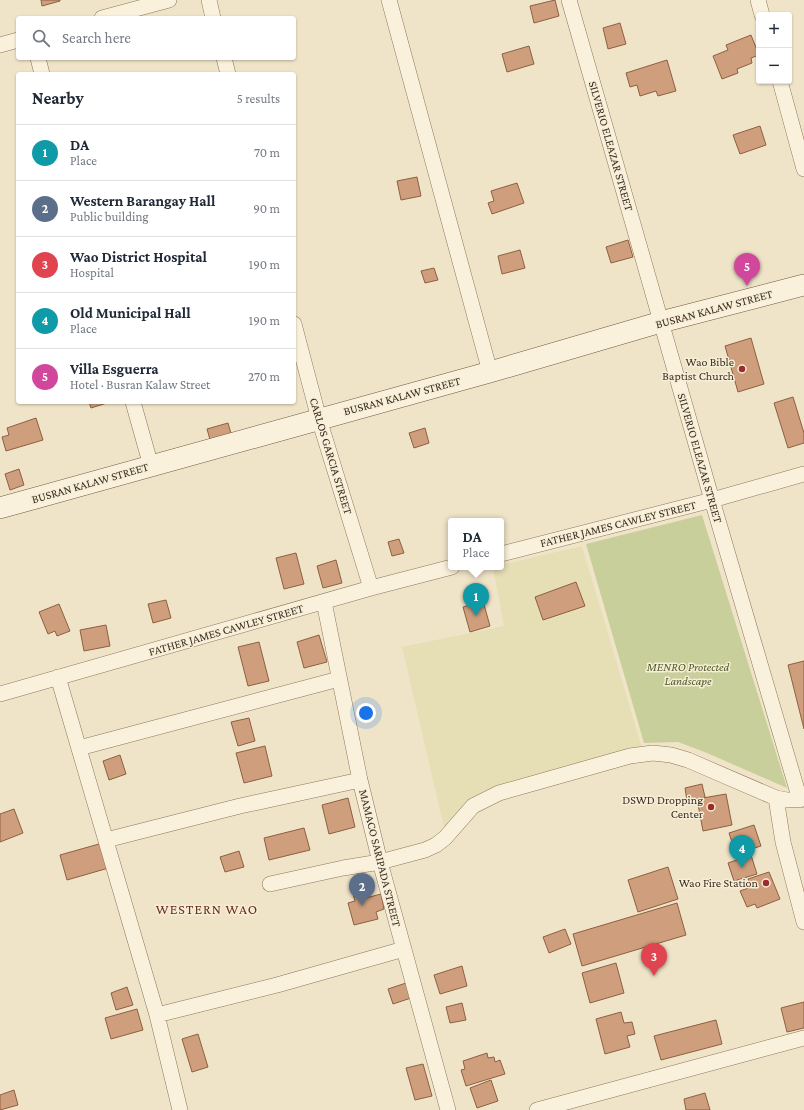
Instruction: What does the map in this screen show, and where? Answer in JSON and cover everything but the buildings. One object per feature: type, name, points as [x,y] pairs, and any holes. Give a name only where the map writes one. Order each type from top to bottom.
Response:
[{"type":"street","points":[[109,16],[169,0]]},
{"type":"street","points":[[208,0],[212,16]]},
{"type":"street","points":[[389,0],[490,372]]},
{"type":"street","name":"SILVERIO ELEAZAR STREET","points":[[569,0],[712,500],[802,799]]},
{"type":"street","points":[[758,0],[761,12]]},
{"type":"street","points":[[0,45],[16,41]]},
{"type":"street","points":[[38,60],[42,72]]},
{"type":"street","points":[[224,60],[228,72]]},
{"type":"street","points":[[781,84],[804,169]]},
{"type":"street","name":"BUSRAN KALAW STREET","points":[[0,508],[490,372],[661,322],[804,285]]},
{"type":"street","name":"CARLOS GARCIA STREET","points":[[296,332],[319,419],[371,588]]},
{"type":"street","points":[[134,404],[151,466]]},
{"type":"street","name":"FATHER JAMES CAWLEY STREET","points":[[504,553],[712,500],[804,474]]},
{"type":"street","name":"FATHER JAMES CAWLEY STREET","points":[[0,694],[371,588],[448,568]]},
{"type":"street","name":"MAMACO SARIPADA STREET","points":[[324,602],[360,780],[380,862],[448,1110]]},
{"type":"street","points":[[58,677],[157,1015],[180,1110]]},
{"type":"street","points":[[79,748],[339,678]]},
{"type":"street","points":[[270,884],[343,868],[380,862],[425,850],[436,845],[444,838],[473,806],[499,793],[630,756],[653,753],[671,754],[703,766],[776,798],[787,800],[802,799]]},
{"type":"street","points":[[106,840],[240,806],[360,780]]},
{"type":"street","points":[[776,798],[783,842],[801,900],[804,922]]},
{"type":"street","points":[[157,1015],[277,985],[404,949]]},
{"type":"street","points":[[538,1110],[804,1038]]},
{"type":"shaded area","points":[[582,546],[642,748],[486,790],[468,800],[444,827],[402,647],[504,626],[494,570],[504,570],[504,564]]},
{"type":"green space","name":"MENRO Protected Landscape","points":[[702,515],[787,788],[678,742],[644,743],[586,544]]},
{"type":"place","name":"Villa Esguerra","points":[[747,286]]},
{"type":"place","name":"Wao Bible Baptist Church","points":[[742,369]]},
{"type":"place","name":"DA","points":[[476,616]]},
{"type":"place","name":"DSWD Dropping Center","points":[[711,807]]},
{"type":"place","name":"Old Municipal Hall","points":[[742,868]]},
{"type":"place","name":"Wao Fire Station","points":[[766,883]]},
{"type":"place","name":"Western Barangay Hall","points":[[362,906]]},
{"type":"place","name":"Wao District Hospital","points":[[654,976]]},
{"type":"district","name":"WESTERN WAO","points":[[207,909]]}]
